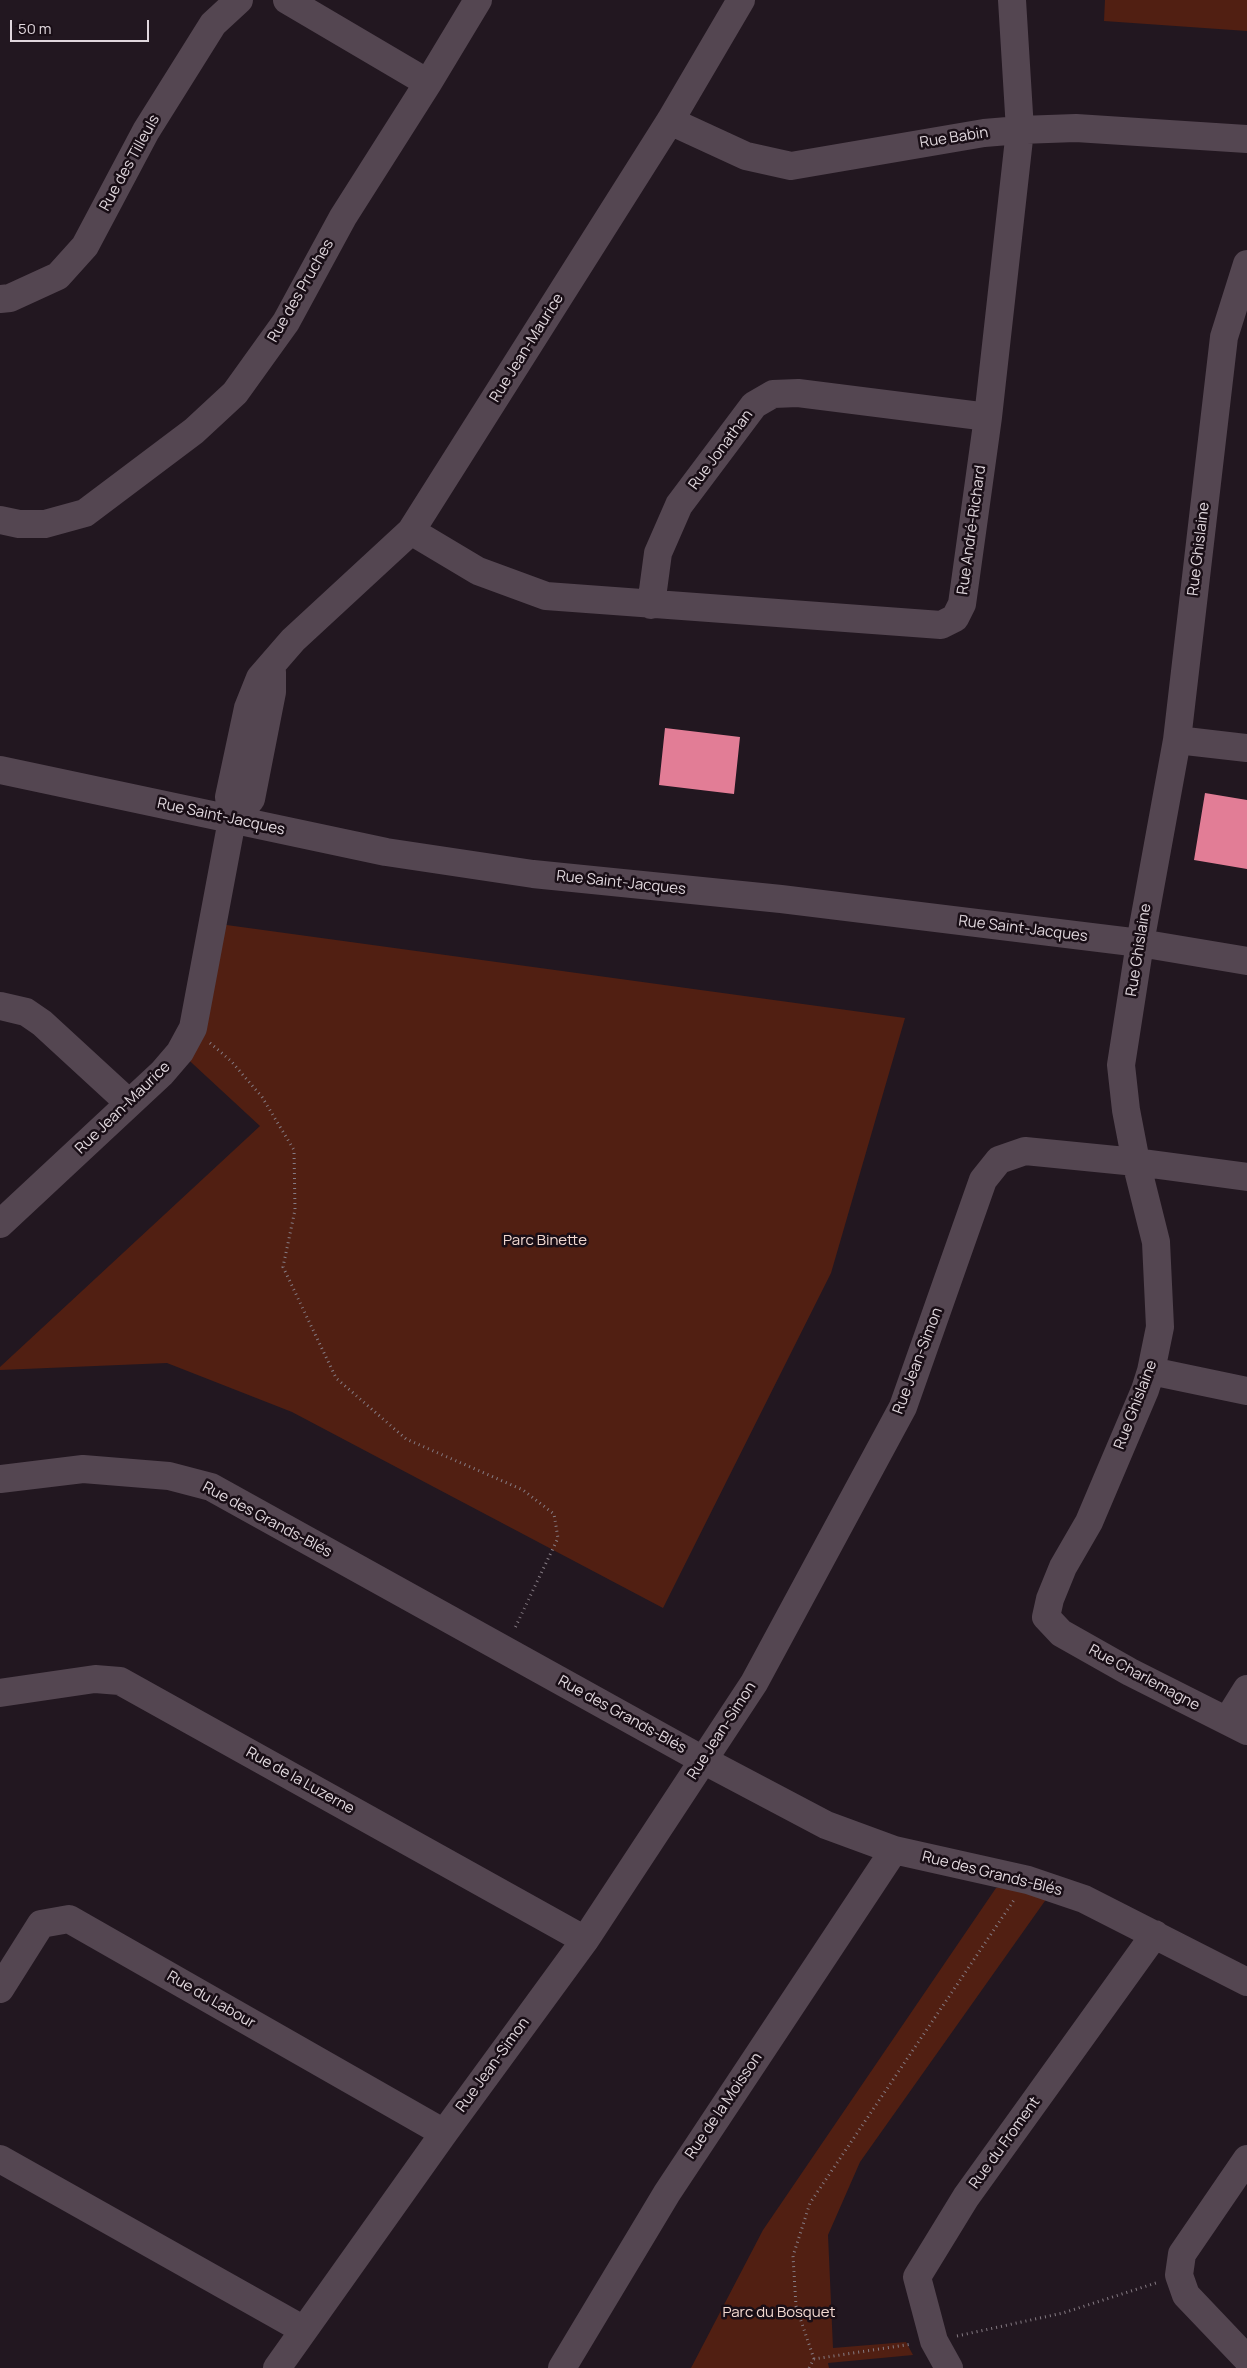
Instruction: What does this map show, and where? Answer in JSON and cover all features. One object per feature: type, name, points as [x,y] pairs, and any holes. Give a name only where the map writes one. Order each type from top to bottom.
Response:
[{"type":"street","name":"Rue des Tilleuls","points":[[0,299],[10,298],[58,276],[85,246],[146,131],[213,24],[239,0]]},
{"type":"street","points":[[287,0],[428,83]]},
{"type":"street","name":"Rue des Pruches","points":[[0,520],[19,524],[45,524],[85,513],[194,431],[235,393],[286,322],[342,217],[428,83],[478,0]]},
{"type":"street","name":"Rue Jean-Maurice","points":[[0,1224],[162,1073],[180,1052],[192,1028],[232,820],[251,799],[272,692],[272,663],[293,640],[411,531],[670,121],[742,0]]},
{"type":"street","name":"Rue André-Richard","points":[[411,531],[478,571],[546,596],[941,625],[955,618],[962,604],[988,417],[1020,130],[1012,0]]},
{"type":"street","name":"Rue Babin","points":[[670,121],[746,156],[791,166],[984,133],[1020,130],[1076,128],[1247,139]]},
{"type":"street","name":"Rue Ghislaine","points":[[1046,1617],[1050,1599],[1063,1568],[1089,1522],[1151,1372],[1160,1327],[1156,1242],[1136,1162],[1126,1110],[1121,1065],[1140,943],[1177,740],[1247,264]]},
{"type":"street","name":"Rue Jonathan","points":[[650,605],[658,553],[679,505],[754,406],[774,394],[798,393],[988,417]]},
{"type":"street","points":[[1177,740],[1247,748]]},
{"type":"street","name":"Rue Saint-Jacques","points":[[0,770],[386,852],[533,874],[781,899],[1140,943],[1247,961]]},
{"type":"street","points":[[0,1006],[26,1012],[42,1023],[129,1103]]},
{"type":"street","name":"Rue Jean-Simon","points":[[277,2368],[444,2133],[585,1940],[754,1683],[903,1407],[983,1180],[999,1160],[1025,1151],[1136,1162],[1247,1177]]},
{"type":"street","points":[[1151,1372],[1247,1391]]},
{"type":"street","name":"Rue des Grands-Blés","points":[[0,1479],[83,1468],[169,1476],[210,1487],[703,1760],[826,1825],[894,1850],[1028,1880],[1084,1899],[1247,1982]]},
{"type":"street","name":"Rue Charlemagne","points":[[1046,1617],[1061,1633],[1130,1672],[1237,1726]]},
{"type":"street","name":"Rue de la Luzerne","points":[[0,1693],[96,1679],[120,1681],[585,1940]]},
{"type":"street","points":[[1237,1726],[1247,1688]]},
{"type":"street","name":"Rue de la Moisson","points":[[562,2368],[667,2193],[894,1850]]},
{"type":"street","name":"Rue du Labour","points":[[0,1989],[41,1924],[69,1919],[444,2133]]},
{"type":"street","name":"Rue du Froment","points":[[949,2368],[934,2341],[918,2278],[966,2197],[1155,1934]]},
{"type":"street","points":[[0,2159],[304,2330]]},
{"type":"street","points":[[1247,2159],[1182,2254],[1179,2275],[1186,2295],[1247,2359]]},
{"type":"path","points":[[192,1028],[231,1060],[262,1098],[294,1150],[294,1210],[284,1267],[336,1378],[406,1439],[523,1490],[554,1514],[558,1538],[505,1649]]},
{"type":"path","points":[[809,2368],[814,2359],[796,2306],[793,2256],[810,2203],[1028,1880]]},
{"type":"path","points":[[814,2359],[934,2341],[1063,2313],[1179,2275]]},
{"type":"green space","points":[[1105,0],[1247,0],[1247,31],[1104,21]]},
{"type":"green space","name":"Parc Binette","points":[[212,923],[905,1018],[831,1273],[663,1608],[292,1412],[167,1363],[0,1370],[0,1367],[260,1126],[180,1052]]},
{"type":"green space","name":"Parc du Bosquet","points":[[1028,1880],[1047,1898],[860,2162],[828,2235],[833,2348],[906,2342],[913,2355],[828,2363],[829,2368],[691,2368],[763,2230],[996,1888]]},
{"type":"building","points":[[665,728],[740,737],[734,794],[659,785]]},
{"type":"building","points":[[1205,793],[1247,800],[1247,869],[1194,860]]}]
